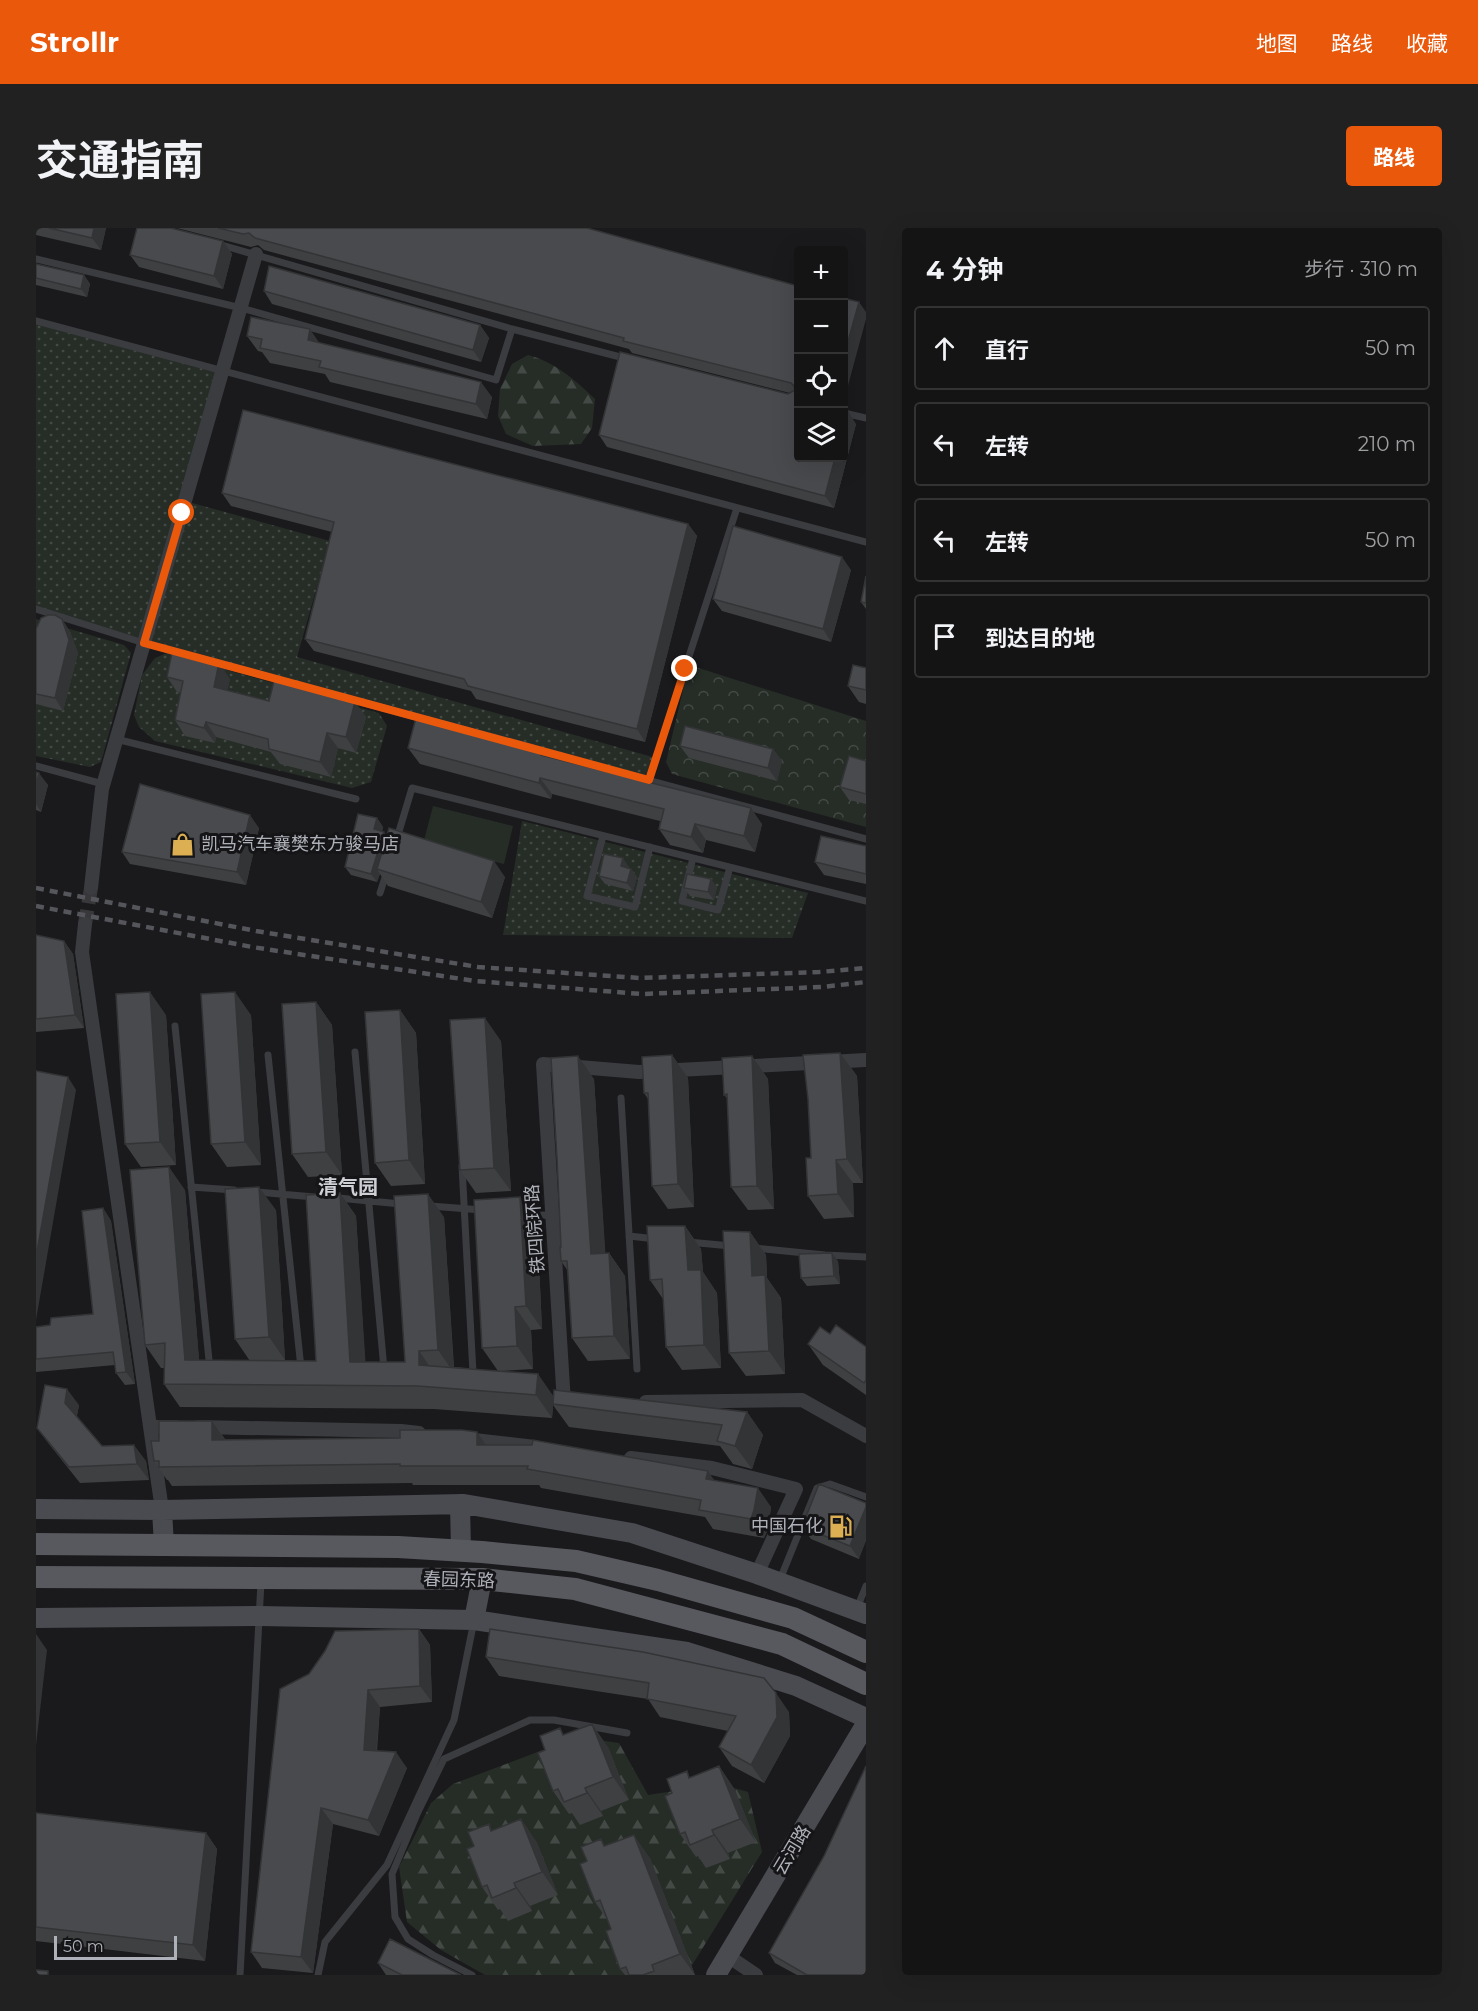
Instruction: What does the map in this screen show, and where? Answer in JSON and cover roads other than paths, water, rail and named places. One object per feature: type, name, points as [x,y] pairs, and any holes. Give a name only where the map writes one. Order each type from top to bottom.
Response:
[{"type":"main road","name":"春园东路","points":[[36,1544],[398,1547],[576,1561],[658,1580],[793,1618],[866,1652]]},
{"type":"main road","name":"春园东路","points":[[36,1577],[482,1579],[575,1589],[782,1644],[866,1684]]},
{"type":"street","points":[[91,888],[103,784],[256,254]]},
{"type":"street","points":[[86,924],[82,952],[151,1427],[162,1510],[164,1545]]},
{"type":"street","name":"铁四院环路","points":[[576,1403],[564,1403],[543,1064],[639,1072],[866,1060]]},
{"type":"street","points":[[635,1402],[802,1400],[866,1436]]},
{"type":"street","points":[[151,1427],[401,1431],[550,1449]]},
{"type":"street","points":[[620,1457],[712,1468],[796,1489],[757,1574]]},
{"type":"street","points":[[460,1504],[461,1551]]},
{"type":"street","points":[[36,1509],[162,1510],[460,1504],[632,1533],[757,1574],[861,1612]]},
{"type":"street","points":[[474,1620],[482,1579]]},
{"type":"street","points":[[36,1618],[259,1617],[474,1620],[687,1652],[796,1686],[866,1718]]},
{"type":"street","name":"云河路","points":[[716,1975],[866,1724]]},
{"type":"street","points":[[728,1956],[756,1975]]},
{"type":"lane","points":[[211,242],[512,329],[638,361]]},
{"type":"lane","points":[[36,259],[241,308],[496,380],[512,329]]},
{"type":"lane","points":[[36,321],[866,542]]},
{"type":"lane","points":[[848,413],[866,418]]},
{"type":"lane","points":[[649,780],[737,508]]},
{"type":"lane","points":[[36,609],[144,643],[435,722]]},
{"type":"lane","points":[[116,739],[356,799]]},
{"type":"lane","points":[[525,747],[866,839]]},
{"type":"lane","points":[[36,766],[103,784]]},
{"type":"lane","points":[[393,851],[412,788],[866,901]]},
{"type":"lane","points":[[603,836],[587,896],[635,907],[650,847]]},
{"type":"lane","points":[[693,858],[682,901],[718,910],[730,867]]},
{"type":"lane","points":[[380,893],[390,862]]},
{"type":"lane","points":[[175,1026],[209,1360]]},
{"type":"lane","points":[[355,1052],[385,1372]]},
{"type":"lane","points":[[268,1055],[302,1373]]},
{"type":"lane","points":[[621,1098],[637,1369]]},
{"type":"lane","points":[[462,1161],[473,1373]]},
{"type":"lane","points":[[191,1187],[237,1190]]},
{"type":"lane","points":[[249,1191],[405,1204]]},
{"type":"lane","points":[[417,1205],[486,1210]]},
{"type":"lane","points":[[519,1213],[552,1216]]},
{"type":"lane","points":[[629,1236],[664,1239]]},
{"type":"lane","points":[[675,1241],[866,1257]]},
{"type":"lane","points":[[779,1582],[817,1488],[830,1484],[866,1497]]},
{"type":"lane","points":[[240,1975],[261,1579]]},
{"type":"lane","points":[[861,1612],[866,1586]]},
{"type":"lane","points":[[318,1975],[325,1942],[387,1865],[454,1720],[474,1620]]},
{"type":"lane","points":[[472,1975],[408,1940],[395,1917],[392,1874],[418,1812],[444,1759],[530,1720],[554,1720],[627,1733]]},
{"type":"tunnel","points":[[85,924],[91,888]]},
{"type":"railway","points":[[36,888],[256,931],[478,967],[640,978],[819,972],[866,968]]},
{"type":"railway","points":[[36,906],[252,947],[475,981],[642,994],[822,987],[866,982]]},
{"type":"place","name":"凯马汽车襄樊东方骏马店","points":[[183,844]]},
{"type":"place","name":"中国石化","points":[[841,1526]]},
{"type":"district","name":"清气园","points":[[348,1187]]}]
